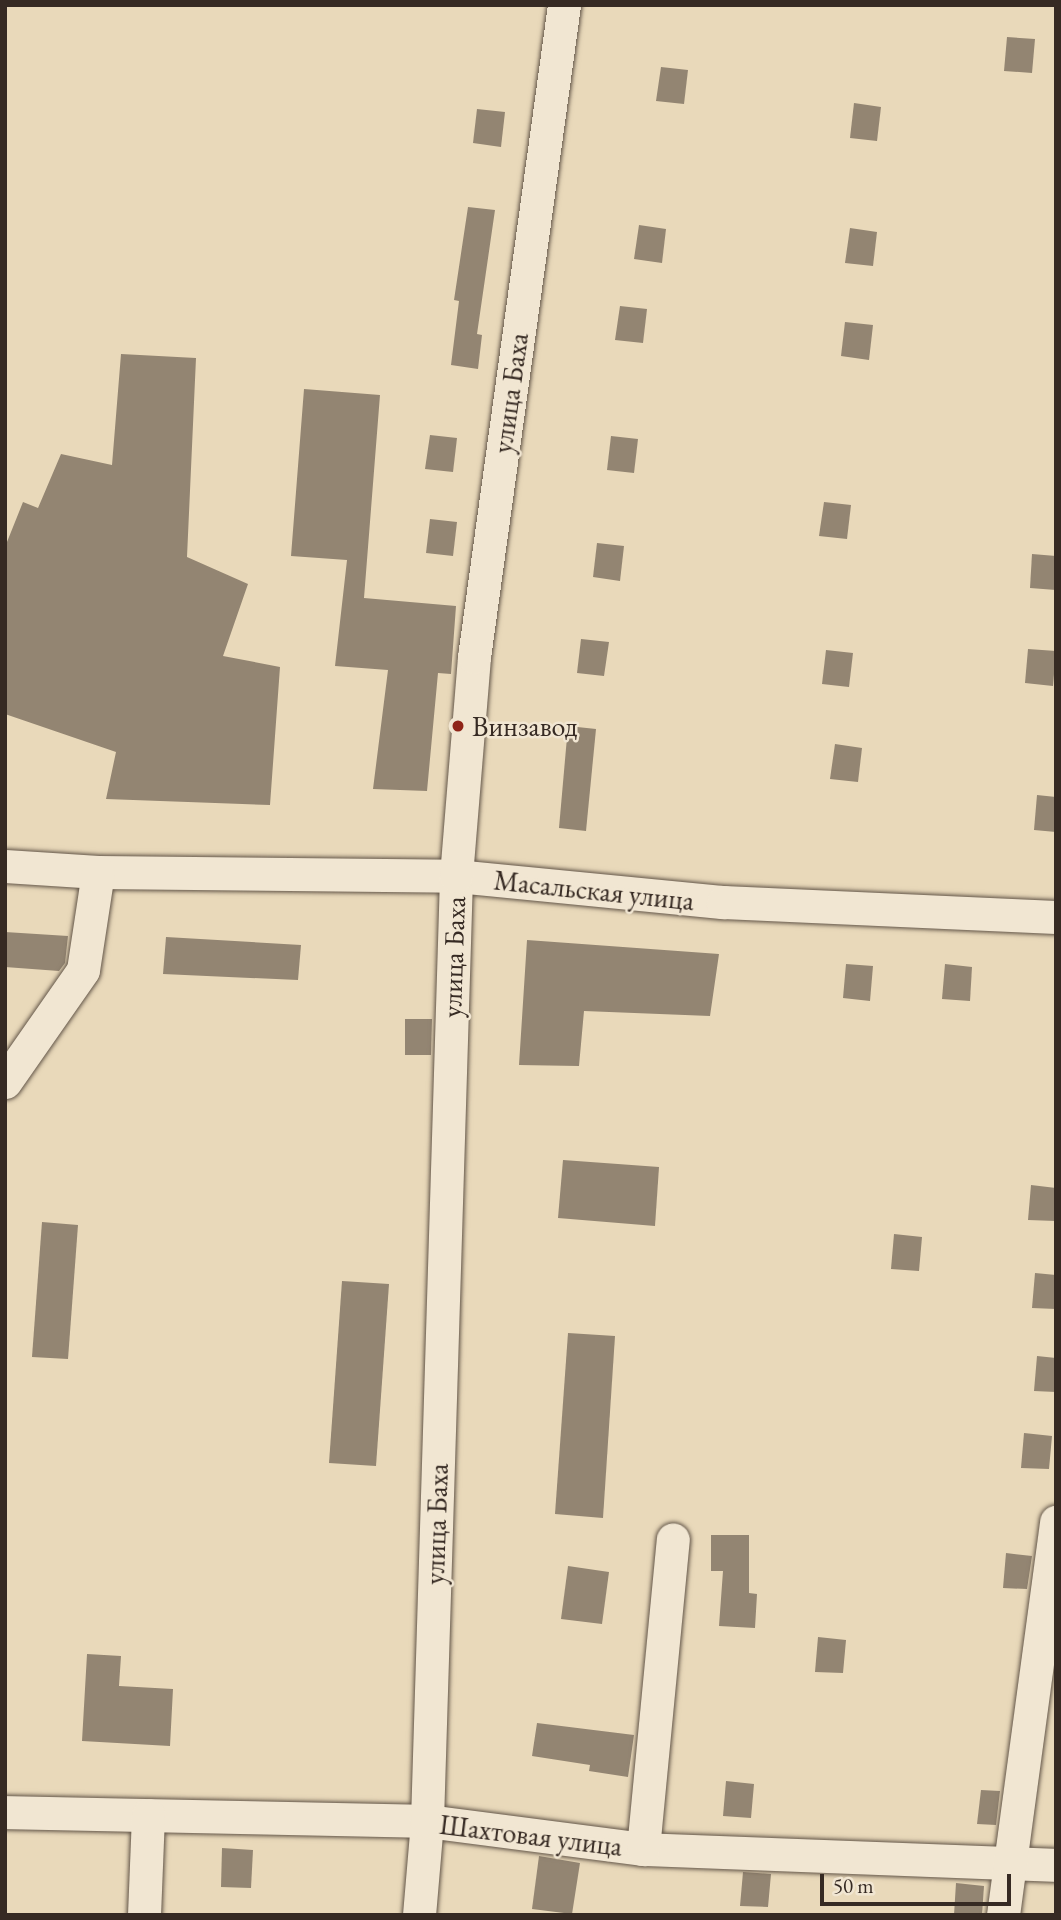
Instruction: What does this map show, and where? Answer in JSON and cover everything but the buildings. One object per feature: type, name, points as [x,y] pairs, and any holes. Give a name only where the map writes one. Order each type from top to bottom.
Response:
[{"type":"street","name":"улица Баха","points":[[419,1915],[427,1821],[456,876],[474,657],[564,5]]},
{"type":"street","name":"Масальская улица","points":[[5,866],[97,872],[456,876],[723,902],[1056,916]]},
{"type":"street","points":[[5,1082],[83,970],[97,872]]},
{"type":"street","points":[[1003,1915],[1007,1864],[1056,1522]]},
{"type":"street","points":[[643,1849],[673,1539]]},
{"type":"street","name":"Шахтовая улица","points":[[5,1812],[427,1821],[643,1849],[1056,1865]]},
{"type":"street","points":[[144,1915],[148,1815]]},
{"type":"place","name":"Винзавод","points":[[458,726]]}]
